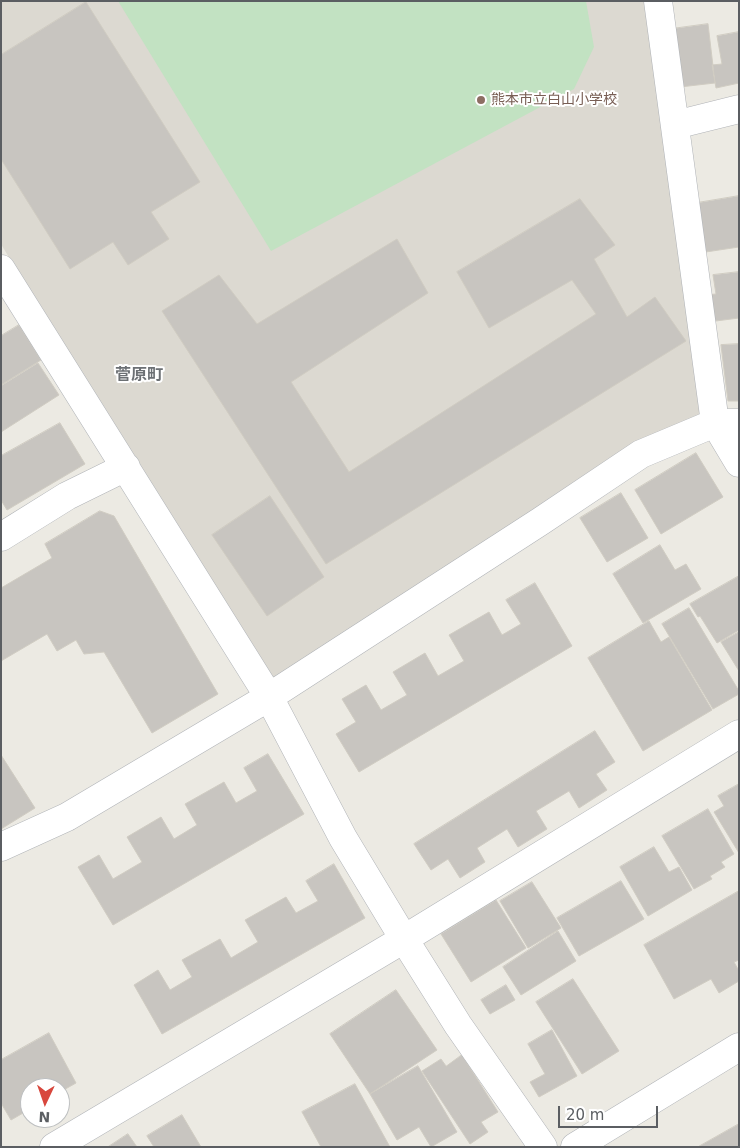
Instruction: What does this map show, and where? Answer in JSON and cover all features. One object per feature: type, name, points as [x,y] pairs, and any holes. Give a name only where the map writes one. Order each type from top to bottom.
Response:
[{"type":"street","points":[[658,1],[675,125],[727,423],[739,463]]},
{"type":"street","points":[[675,125],[739,109]]},
{"type":"street","points":[[1,269],[269,697],[344,838],[404,939],[458,1025],[543,1147]]},
{"type":"street","points":[[1,847],[67,817],[269,697],[641,454],[727,423]]},
{"type":"street","points":[[1,537],[67,496],[126,467]]},
{"type":"street","points":[[54,1147],[404,939],[739,734]]},
{"type":"street","points":[[575,1147],[739,1047]]},
{"type":"shaded area","points":[[1,1],[657,1],[715,423],[269,697],[1,244]]},
{"type":"green space","points":[[118,1],[586,1],[594,47],[574,89],[271,251]]},
{"type":"building","points":[[86,2],[200,182],[151,212],[169,239],[128,265],[113,242],[70,269],[1,159],[1,55]]},
{"type":"building","points":[[708,24],[715,83],[671,88],[664,30]]},
{"type":"building","points":[[739,32],[739,83],[716,88],[712,65],[722,64],[717,36]]},
{"type":"building","points":[[739,196],[739,247],[699,253],[691,204]]},
{"type":"building","points":[[580,199],[615,245],[594,259],[627,317],[655,297],[686,341],[326,564],[162,311],[219,275],[257,324],[397,239],[428,293],[291,382],[349,472],[596,314],[572,280],[489,328],[457,272]]},
{"type":"building","points":[[739,272],[739,318],[708,322],[705,295],[716,294],[713,275]]},
{"type":"building","points":[[19,325],[41,360],[1,385],[1,336]]},
{"type":"building","points":[[739,344],[739,401],[728,401],[721,345]]},
{"type":"building","points":[[38,363],[59,395],[1,432],[1,386]]},
{"type":"building","points":[[60,423],[85,464],[7,510],[1,500],[1,456]]},
{"type":"building","points":[[696,453],[723,497],[661,534],[635,490]]},
{"type":"building","points":[[621,493],[648,538],[607,562],[580,518]]},
{"type":"building","points":[[270,496],[324,577],[267,616],[212,535]]},
{"type":"building","points":[[100,511],[114,516],[218,694],[152,733],[104,652],[84,654],[76,640],[57,651],[47,634],[1,661],[1,588],[52,558],[45,544]]},
{"type":"building","points":[[660,545],[675,570],[686,564],[701,589],[643,623],[613,574]]},
{"type":"building","points":[[739,576],[739,630],[717,643],[690,604]]},
{"type":"building","points":[[535,583],[572,646],[359,772],[336,734],[356,722],[342,699],[366,685],[381,710],[407,695],[393,672],[425,653],[438,676],[464,661],[449,635],[489,612],[502,635],[521,624],[506,600]]},
{"type":"building","points":[[689,608],[739,691],[739,694],[713,709],[662,624]]},
{"type":"building","points":[[649,621],[661,642],[669,637],[712,710],[643,751],[588,658]]},
{"type":"building","points":[[739,632],[739,671],[721,642]]},
{"type":"building","points":[[595,731],[615,762],[596,774],[607,790],[579,808],[569,791],[536,811],[547,829],[518,847],[507,829],[477,848],[485,862],[460,878],[448,859],[431,870],[414,844]]},
{"type":"building","points":[[268,754],[304,814],[113,925],[78,867],[99,855],[113,879],[142,862],[127,837],[161,817],[174,839],[197,825],[185,804],[224,782],[236,803],[257,791],[244,768]]},
{"type":"building","points":[[1,755],[35,808],[1,829]]},
{"type":"building","points":[[739,784],[739,853],[714,812],[724,806],[718,796]]},
{"type":"building","points":[[708,809],[734,854],[721,862],[725,867],[710,876],[712,879],[694,889],[662,836]]},
{"type":"building","points":[[654,847],[669,872],[679,867],[692,890],[648,916],[620,867]]},
{"type":"building","points":[[334,864],[365,918],[162,1034],[134,985],[158,970],[170,990],[192,977],[182,960],[220,939],[231,958],[258,942],[245,920],[286,897],[296,913],[318,901],[306,881]]},
{"type":"building","points":[[621,881],[644,919],[579,956],[557,918]]},
{"type":"building","points":[[532,882],[561,928],[528,948],[500,901]]},
{"type":"building","points":[[739,891],[739,960],[734,962],[739,971],[739,981],[719,993],[711,979],[674,999],[644,945]]},
{"type":"building","points":[[496,900],[526,948],[471,982],[441,934]]},
{"type":"building","points":[[558,931],[576,961],[521,995],[503,967]]},
{"type":"building","points":[[573,979],[619,1051],[582,1074],[536,1002]]},
{"type":"building","points":[[506,985],[515,1000],[490,1014],[481,1000]]},
{"type":"building","points":[[396,990],[437,1050],[370,1094],[330,1034]]},
{"type":"building","points":[[552,1030],[577,1076],[539,1097],[530,1082],[545,1074],[528,1044]]},
{"type":"building","points":[[49,1033],[76,1083],[70,1086],[70,1078],[20,1078],[20,1115],[11,1120],[1,1103],[1,1060]]},
{"type":"building","points":[[462,1055],[498,1112],[481,1122],[488,1132],[470,1144],[422,1071],[441,1059],[446,1066]]},
{"type":"building","points":[[418,1066],[457,1132],[431,1147],[419,1127],[397,1140],[370,1094]]},
{"type":"building","points":[[355,1084],[390,1147],[321,1147],[302,1112]]},
{"type":"building","points":[[182,1115],[201,1147],[154,1147],[147,1136]]},
{"type":"building","points":[[739,1124],[739,1147],[698,1147]]},
{"type":"building","points":[[128,1134],[137,1147],[108,1147]]},
{"type":"place","name":"熊本市立白山小学校","points":[[481,100]]},
{"type":"district","name":"菅原町","points":[[139,376]]}]
